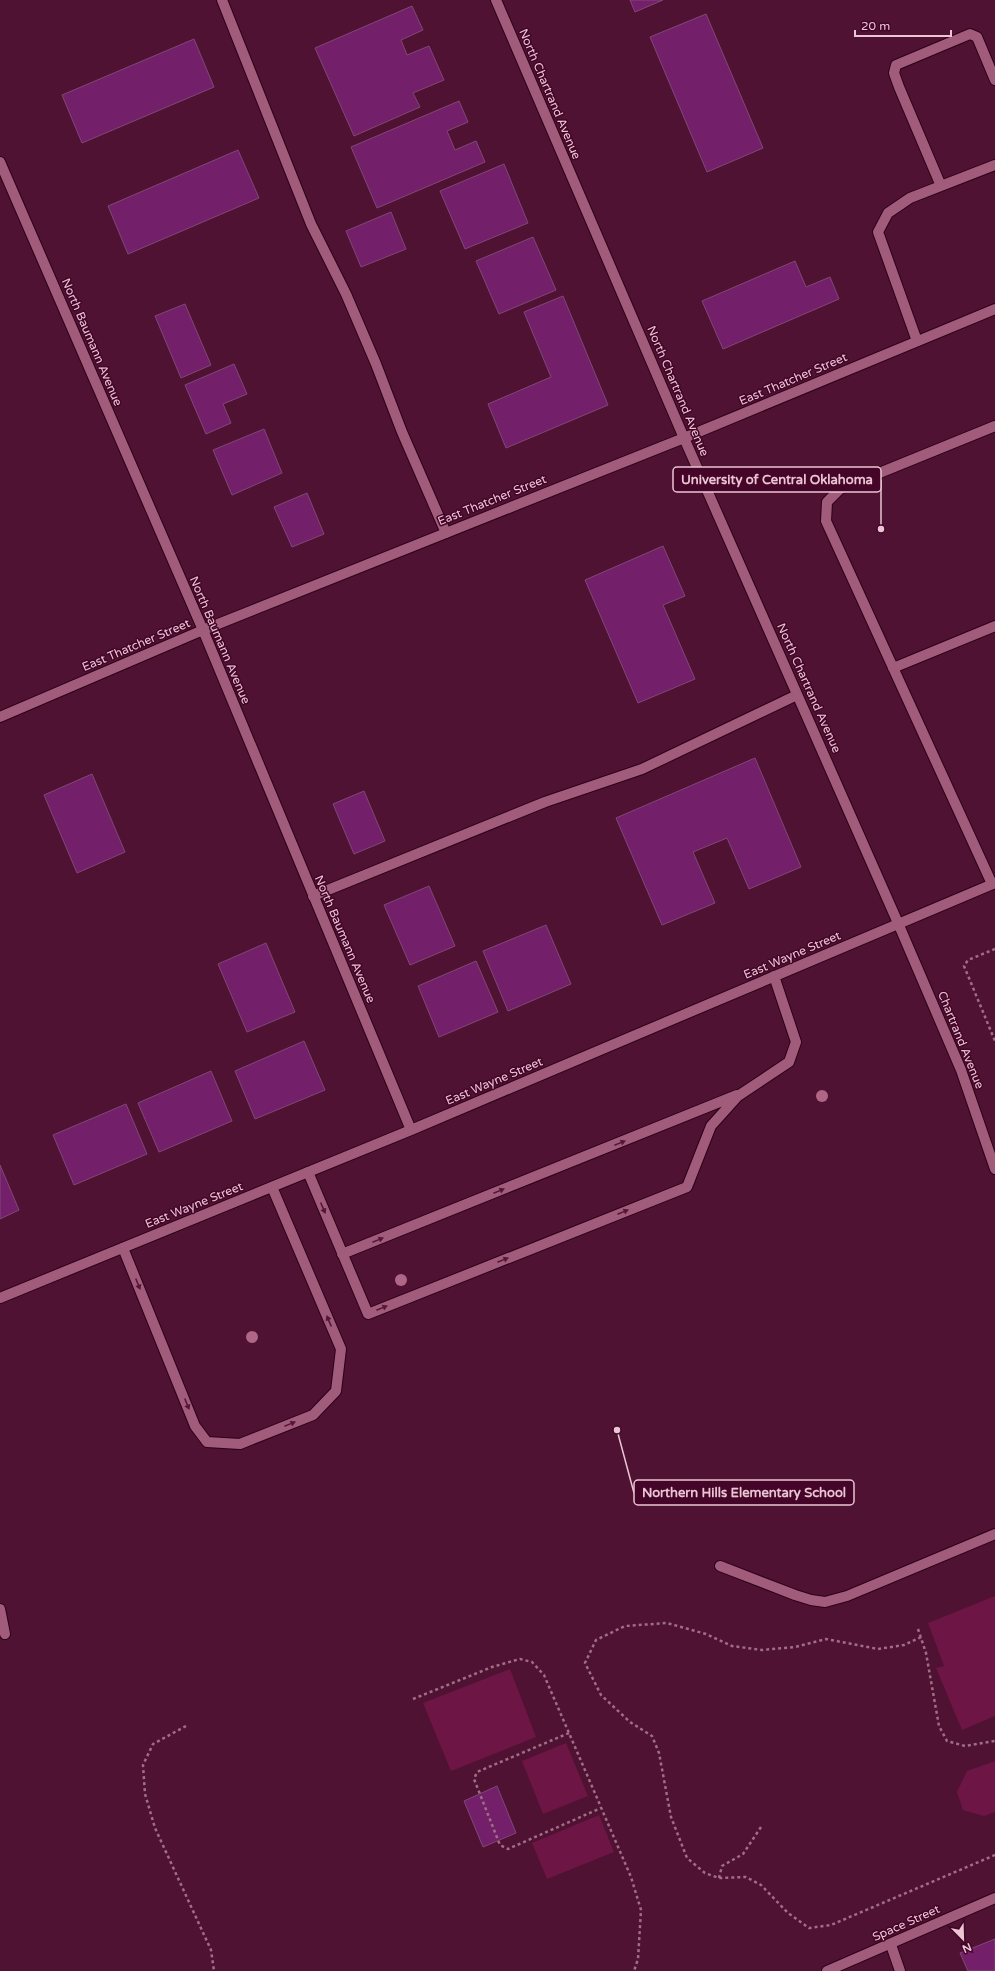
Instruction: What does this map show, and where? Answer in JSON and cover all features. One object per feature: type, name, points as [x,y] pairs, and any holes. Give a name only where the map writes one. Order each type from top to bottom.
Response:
[{"type":"street","points":[[222,0],[311,224],[346,294],[376,364],[402,432],[446,533]]},
{"type":"street","name":"North Chartrand Avenue","points":[[496,0],[684,438],[898,924]]},
{"type":"street","points":[[941,186],[899,87],[894,73],[896,65],[970,34],[977,37],[995,80]]},
{"type":"street","name":"North Baumann Avenue","points":[[0,162],[203,630],[411,1130]]},
{"type":"street","points":[[917,341],[878,232],[888,213],[910,198],[995,165]]},
{"type":"street","name":"East Thatcher Street","points":[[0,717],[203,630],[684,438],[995,309]]},
{"type":"street","points":[[993,884],[826,521],[826,502],[840,489],[995,426]]},
{"type":"street","points":[[893,668],[995,626]]},
{"type":"street","points":[[313,896],[545,802],[642,769],[798,695]]},
{"type":"street","name":"East Wayne Street","points":[[0,1298],[411,1130],[993,884]]},
{"type":"street","name":"Chartrand Avenue","points":[[898,924],[961,1070],[995,1169]]},
{"type":"street","points":[[308,1172],[368,1314],[679,1190],[686,1187],[711,1126],[738,1096],[789,1062],[796,1042],[774,976]]},
{"type":"street","points":[[342,1254],[743,1093]]},
{"type":"street","points":[[123,1248],[195,1426],[207,1442],[240,1444],[313,1415],[336,1391],[340,1349],[272,1187]]},
{"type":"street","points":[[720,1566],[795,1595],[825,1602],[847,1596],[995,1534]]},
{"type":"street","points":[[0,1609],[3,1635]]},
{"type":"street","name":"Space Street","points":[[827,1971],[891,1945],[995,1898]]},
{"type":"street","points":[[891,1945],[900,1971]]},
{"type":"path","points":[[995,949],[968,960],[964,966],[995,1041]]},
{"type":"path","points":[[921,1637],[904,1645],[878,1649],[826,1639],[795,1646],[762,1650],[732,1646],[706,1634],[667,1623],[625,1626],[596,1640],[585,1663],[600,1695],[630,1722],[652,1736],[659,1753],[671,1817],[687,1858],[705,1873],[719,1878],[746,1877],[762,1885],[788,1912],[808,1928],[831,1925],[995,1855]]},
{"type":"path","points":[[918,1629],[926,1653],[939,1726],[947,1740],[965,1746],[995,1741]]},
{"type":"path","points":[[413,1699],[492,1667],[520,1659],[532,1662],[544,1675],[631,1877],[641,1910],[638,1959],[634,1971]]},
{"type":"path","points":[[186,1726],[153,1744],[143,1765],[144,1794],[155,1828],[211,1950],[214,1971]]},
{"type":"path","points":[[569,1733],[477,1772],[474,1779],[500,1844],[508,1849],[601,1808]]},
{"type":"path","points":[[719,1878],[722,1866],[743,1854],[761,1826]]},
{"type":"shaded area","points":[[995,1596],[995,1716],[962,1730],[936,1668],[944,1666],[928,1623]]},
{"type":"shaded area","points":[[510,1669],[536,1737],[451,1771],[423,1703]]},
{"type":"shaded area","points":[[566,1743],[588,1796],[543,1814],[522,1761]]},
{"type":"shaded area","points":[[995,1761],[995,1812],[984,1816],[963,1810],[957,1792],[967,1771]]},
{"type":"shaded area","points":[[599,1815],[614,1852],[547,1879],[532,1843]]},
{"type":"building","points":[[630,0],[663,0],[635,12]]},
{"type":"building","points":[[412,6],[423,30],[401,40],[407,55],[429,46],[444,80],[413,93],[420,107],[354,136],[315,48]]},
{"type":"building","points":[[706,14],[763,148],[707,172],[650,37]]},
{"type":"building","points":[[194,39],[214,87],[82,143],[62,95]]},
{"type":"building","points":[[459,101],[468,122],[447,131],[455,150],[476,141],[485,162],[377,208],[351,147]]},
{"type":"building","points":[[238,150],[259,198],[128,254],[108,206]]},
{"type":"building","points":[[504,164],[528,223],[465,249],[440,191]]},
{"type":"building","points":[[391,212],[406,249],[361,267],[346,231]]},
{"type":"building","points":[[533,237],[556,290],[499,314],[476,261]]},
{"type":"building","points":[[795,261],[806,287],[830,277],[839,299],[723,349],[702,301]]},
{"type":"building","points":[[563,296],[608,405],[506,448],[488,404],[551,377],[524,312]]},
{"type":"building","points":[[185,304],[211,365],[181,378],[155,316]]},
{"type":"building","points":[[234,364],[247,394],[223,404],[231,423],[206,434],[185,385]]},
{"type":"building","points":[[264,429],[282,473],[232,495],[213,450]]},
{"type":"building","points":[[307,493],[324,534],[292,547],[274,507]]},
{"type":"building","points":[[663,546],[685,596],[663,605],[695,679],[638,703],[585,580]]},
{"type":"building","points":[[755,758],[801,867],[749,889],[727,838],[693,852],[715,903],[662,925],[616,818]]},
{"type":"building","points":[[92,774],[125,852],[77,873],[44,795]]},
{"type":"building","points":[[364,791],[385,841],[354,854],[333,804]]},
{"type":"building","points":[[429,886],[455,946],[410,965],[384,905]]},
{"type":"building","points":[[546,925],[571,984],[508,1011],[483,951]]},
{"type":"building","points":[[266,943],[295,1012],[247,1032],[218,964]]},
{"type":"building","points":[[476,961],[498,1012],[439,1037],[418,986]]},
{"type":"building","points":[[304,1041],[325,1090],[255,1119],[235,1071]]},
{"type":"building","points":[[211,1071],[232,1121],[159,1152],[138,1103]]},
{"type":"building","points":[[126,1104],[147,1154],[74,1185],[53,1135]]},
{"type":"building","points":[[0,1165],[19,1210],[0,1219]]},
{"type":"building","points":[[497,1786],[516,1833],[483,1847],[464,1801]]},
{"type":"building","points":[[995,1939],[995,1971],[968,1971],[960,1953]]},
{"type":"place","name":"University of Central Oklahoma","points":[[881,529]]},
{"type":"place","name":"Northern Hills Elementary School","points":[[617,1430]]}]
